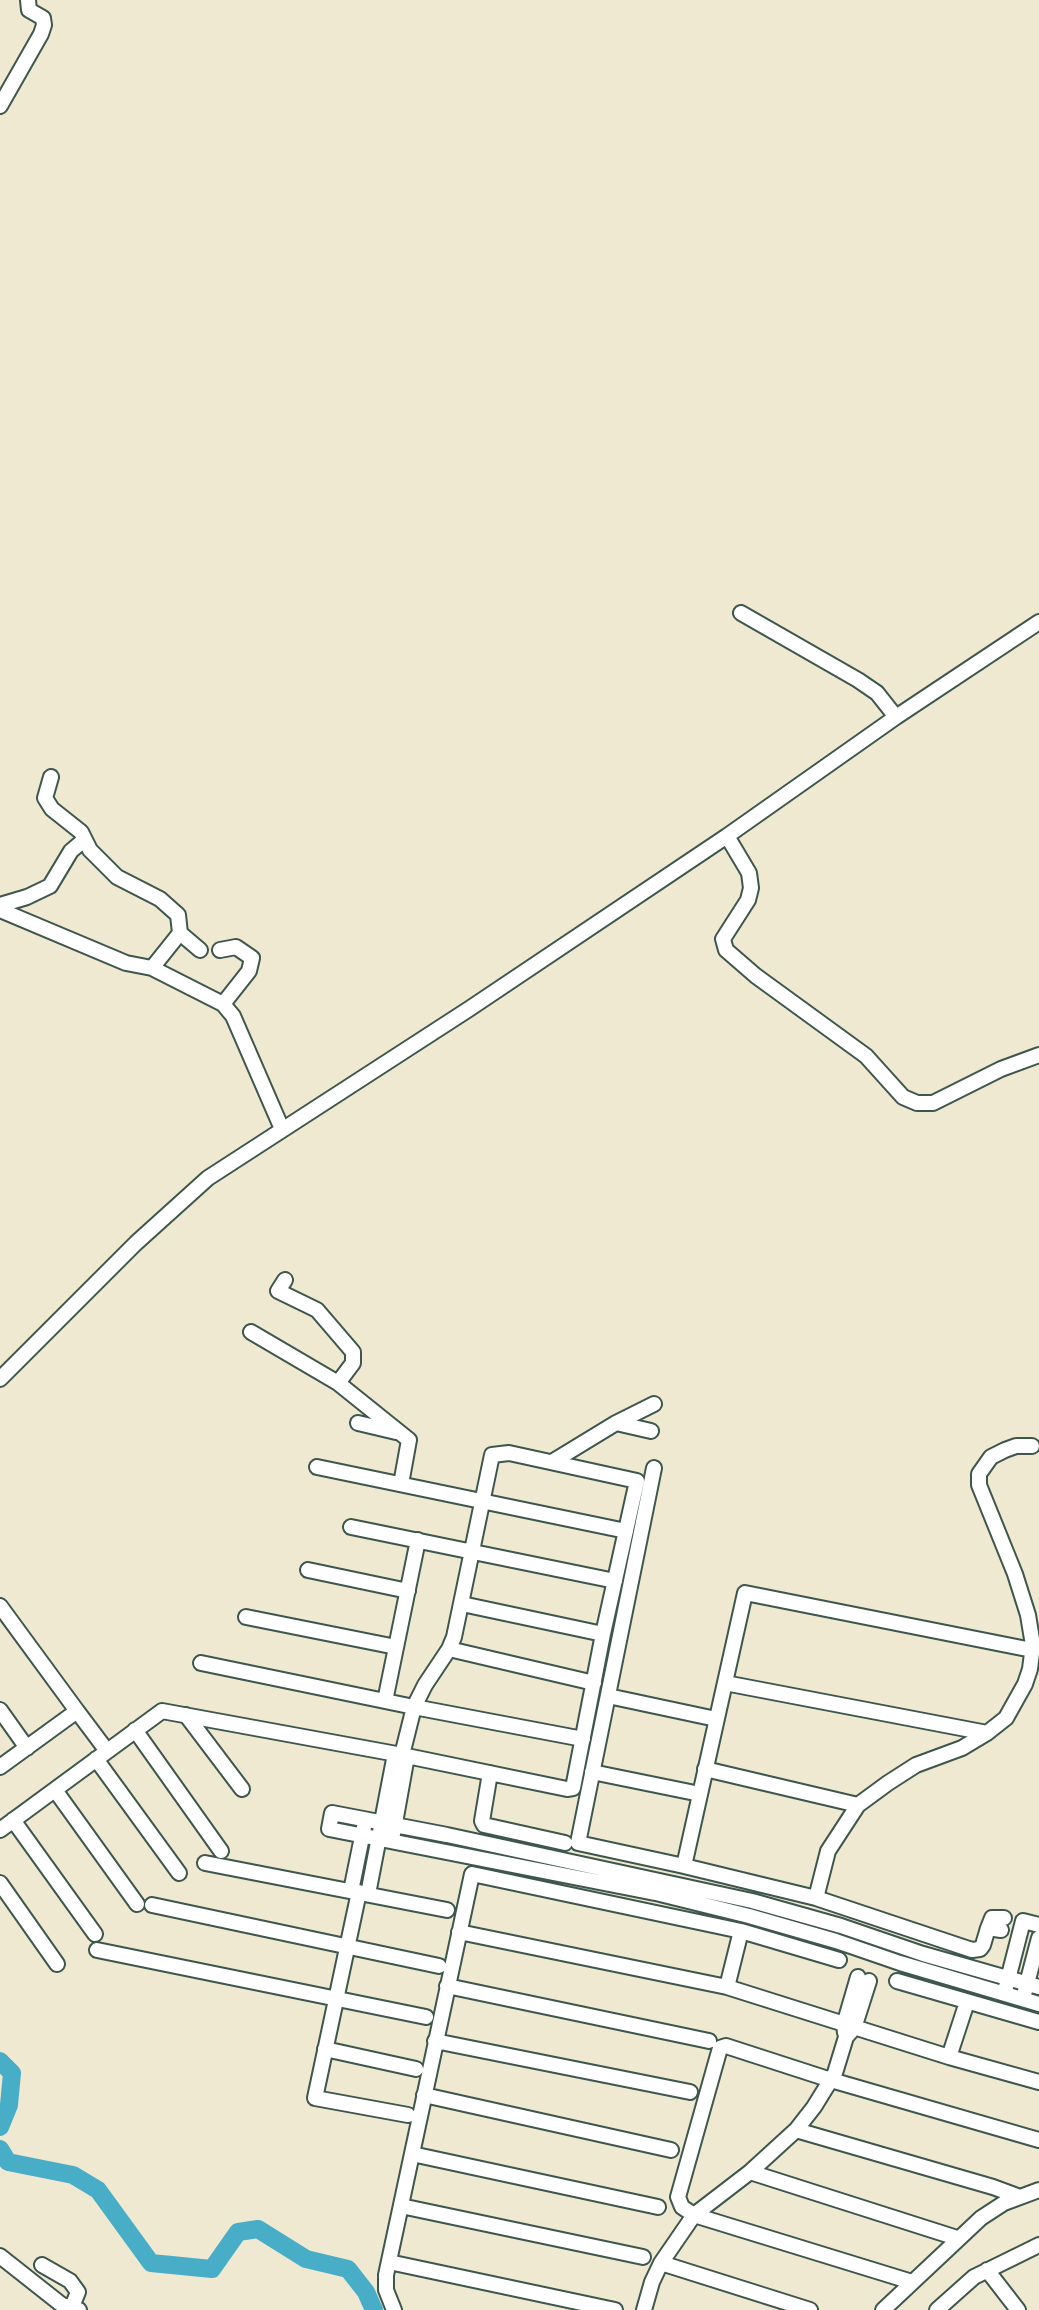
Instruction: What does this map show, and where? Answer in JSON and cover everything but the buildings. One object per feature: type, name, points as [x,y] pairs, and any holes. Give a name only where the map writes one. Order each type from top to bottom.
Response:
[{"type":"street","points":[[0,106],[44,25],[43,18],[29,10],[28,0]]},
{"type":"street","points":[[741,612],[858,680],[877,693],[896,717]]},
{"type":"street","points":[[0,1379],[136,1243],[197,1187],[727,836],[896,717],[1039,622]]},
{"type":"street","points":[[51,777],[45,798],[52,809],[81,832],[90,850],[117,877],[160,899],[178,915],[180,933],[200,950]]},
{"type":"street","points":[[727,836],[749,873],[751,888],[748,900],[723,939],[726,950],[756,976],[866,1056],[903,1097],[918,1103],[933,1103],[1002,1069],[1039,1055]]},
{"type":"street","points":[[0,908],[50,886],[71,851],[84,840]]},
{"type":"street","points":[[0,908],[126,963],[152,968],[223,1004],[233,1016],[282,1129]]},
{"type":"street","points":[[152,968],[180,933]]},
{"type":"street","points":[[220,950],[236,947],[252,958],[249,971],[223,1004]]},
{"type":"street","points":[[285,1280],[278,1291],[317,1310],[353,1352],[353,1363],[338,1383]]},
{"type":"street","points":[[251,1332],[338,1383],[409,1440],[401,1484]]},
{"type":"street","points":[[552,1462],[616,1423],[654,1404]]},
{"type":"street","points":[[358,1423],[401,1433]]},
{"type":"street","points":[[616,1423],[651,1431]]},
{"type":"street","points":[[816,1898],[828,1851],[858,1805],[916,1765],[962,1748],[987,1733],[1006,1718],[1018,1699],[1030,1669],[1032,1650],[1028,1615],[1015,1574],[979,1485],[979,1474],[991,1457],[1016,1446],[1032,1446]]},
{"type":"street","points":[[0,1830],[162,1711],[401,1755],[571,1789],[576,1784],[603,1634],[637,1481],[509,1453],[492,1455],[449,1649],[414,1707],[401,1755],[386,1840],[359,1892]]},
{"type":"street","points":[[317,1467],[626,1531]]},
{"type":"street","points":[[654,1468],[578,1843],[816,1898],[972,1950],[979,1949],[1008,1926],[1039,1925]]},
{"type":"street","points":[[351,1527],[615,1581]]},
{"type":"street","points":[[385,1701],[418,1540]]},
{"type":"street","points":[[308,1570],[408,1591]]},
{"type":"street","points":[[684,1866],[745,1593],[1032,1650]]},
{"type":"street","points":[[461,1604],[603,1634]]},
{"type":"street","points":[[0,1606],[77,1711],[102,1755],[179,1873]]},
{"type":"street","points":[[246,1617],[396,1647]]},
{"type":"street","points":[[449,1649],[594,1683]]},
{"type":"street","points":[[201,1663],[414,1707],[583,1738]]},
{"type":"street","points":[[725,1683],[987,1733]]},
{"type":"street","points":[[608,1696],[716,1719]]},
{"type":"street","points":[[0,1710],[27,1748]]},
{"type":"street","points":[[0,1767],[77,1711]]},
{"type":"street","points":[[186,1714],[242,1789]]},
{"type":"street","points":[[135,1730],[221,1851]]},
{"type":"street","points":[[705,1769],[858,1805]]},
{"type":"street","points":[[592,1772],[700,1794]]},
{"type":"street","points":[[490,1773],[482,1821],[484,1825],[565,1843]]},
{"type":"street","points":[[55,1790],[145,1904],[439,1966]]},
{"type":"street","points":[[587,1872],[475,1857],[329,1829],[332,1814],[480,1842],[587,1872],[877,1938],[1033,1986]]},
{"type":"street","points":[[13,1820],[95,1934]]},
{"type":"street","points":[[365,1820],[359,1892],[315,2098],[408,2115]]},
{"type":"street","points":[[475,1857],[480,1842]]},
{"type":"street","points":[[205,1863],[447,1909]]},
{"type":"street","points":[[394,2310],[386,2290],[386,2275],[472,1874],[741,1931],[839,1959]]},
{"type":"street","points":[[2,1890],[57,1964]]},
{"type":"street","points":[[751,1908],[872,1954],[1039,2004]]},
{"type":"street","points":[[1008,1926],[1039,1938],[1033,1986],[1023,2000]]},
{"type":"street","points":[[1004,1995],[1008,1926]]},
{"type":"street","points":[[727,1987],[741,1931]]},
{"type":"street","points":[[459,1932],[727,1987],[848,2030],[1039,2082]]},
{"type":"street","points":[[644,2310],[661,2263],[694,2215],[750,2172],[808,2117],[831,2080],[877,1938]]},
{"type":"street","points":[[97,1950],[426,2017]]},
{"type":"street","points":[[897,1981],[1039,2022]]},
{"type":"street","points":[[447,1986],[709,2041]]},
{"type":"street","points":[[948,2057],[967,2002]]},
{"type":"street","points":[[435,2041],[690,2092]]},
{"type":"street","points":[[912,2282],[694,2215],[682,2207],[678,2197],[719,2048],[726,2046],[831,2080],[1039,2140]]},
{"type":"street","points":[[325,2049],[416,2069]]},
{"type":"street","points":[[424,2095],[671,2150]]},
{"type":"street","points":[[796,2130],[1020,2197]]},
{"type":"street","points":[[412,2154],[658,2207]]},
{"type":"street","points":[[750,2172],[957,2238]]},
{"type":"street","points":[[883,2310],[981,2218],[1004,2203],[1039,2190]]},
{"type":"street","points":[[401,2206],[643,2257]]},
{"type":"street","points":[[937,2310],[974,2277],[1039,2245]]},
{"type":"street","points":[[0,2256],[40,2288],[62,2305],[76,2309],[78,2292],[69,2281],[45,2267],[40,2288]]},
{"type":"street","points":[[389,2262],[615,2310]]},
{"type":"street","points":[[661,2263],[810,2310]]},
{"type":"street","points":[[987,2270],[1018,2310]]},
{"type":"waterway","points":[[0,2061],[12,2073],[9,2105],[0,2127]]},
{"type":"waterway","points":[[0,2149],[8,2162],[73,2175],[98,2190],[151,2263],[212,2269],[238,2232],[258,2229],[306,2259],[348,2269],[366,2292],[374,2310]]}]
